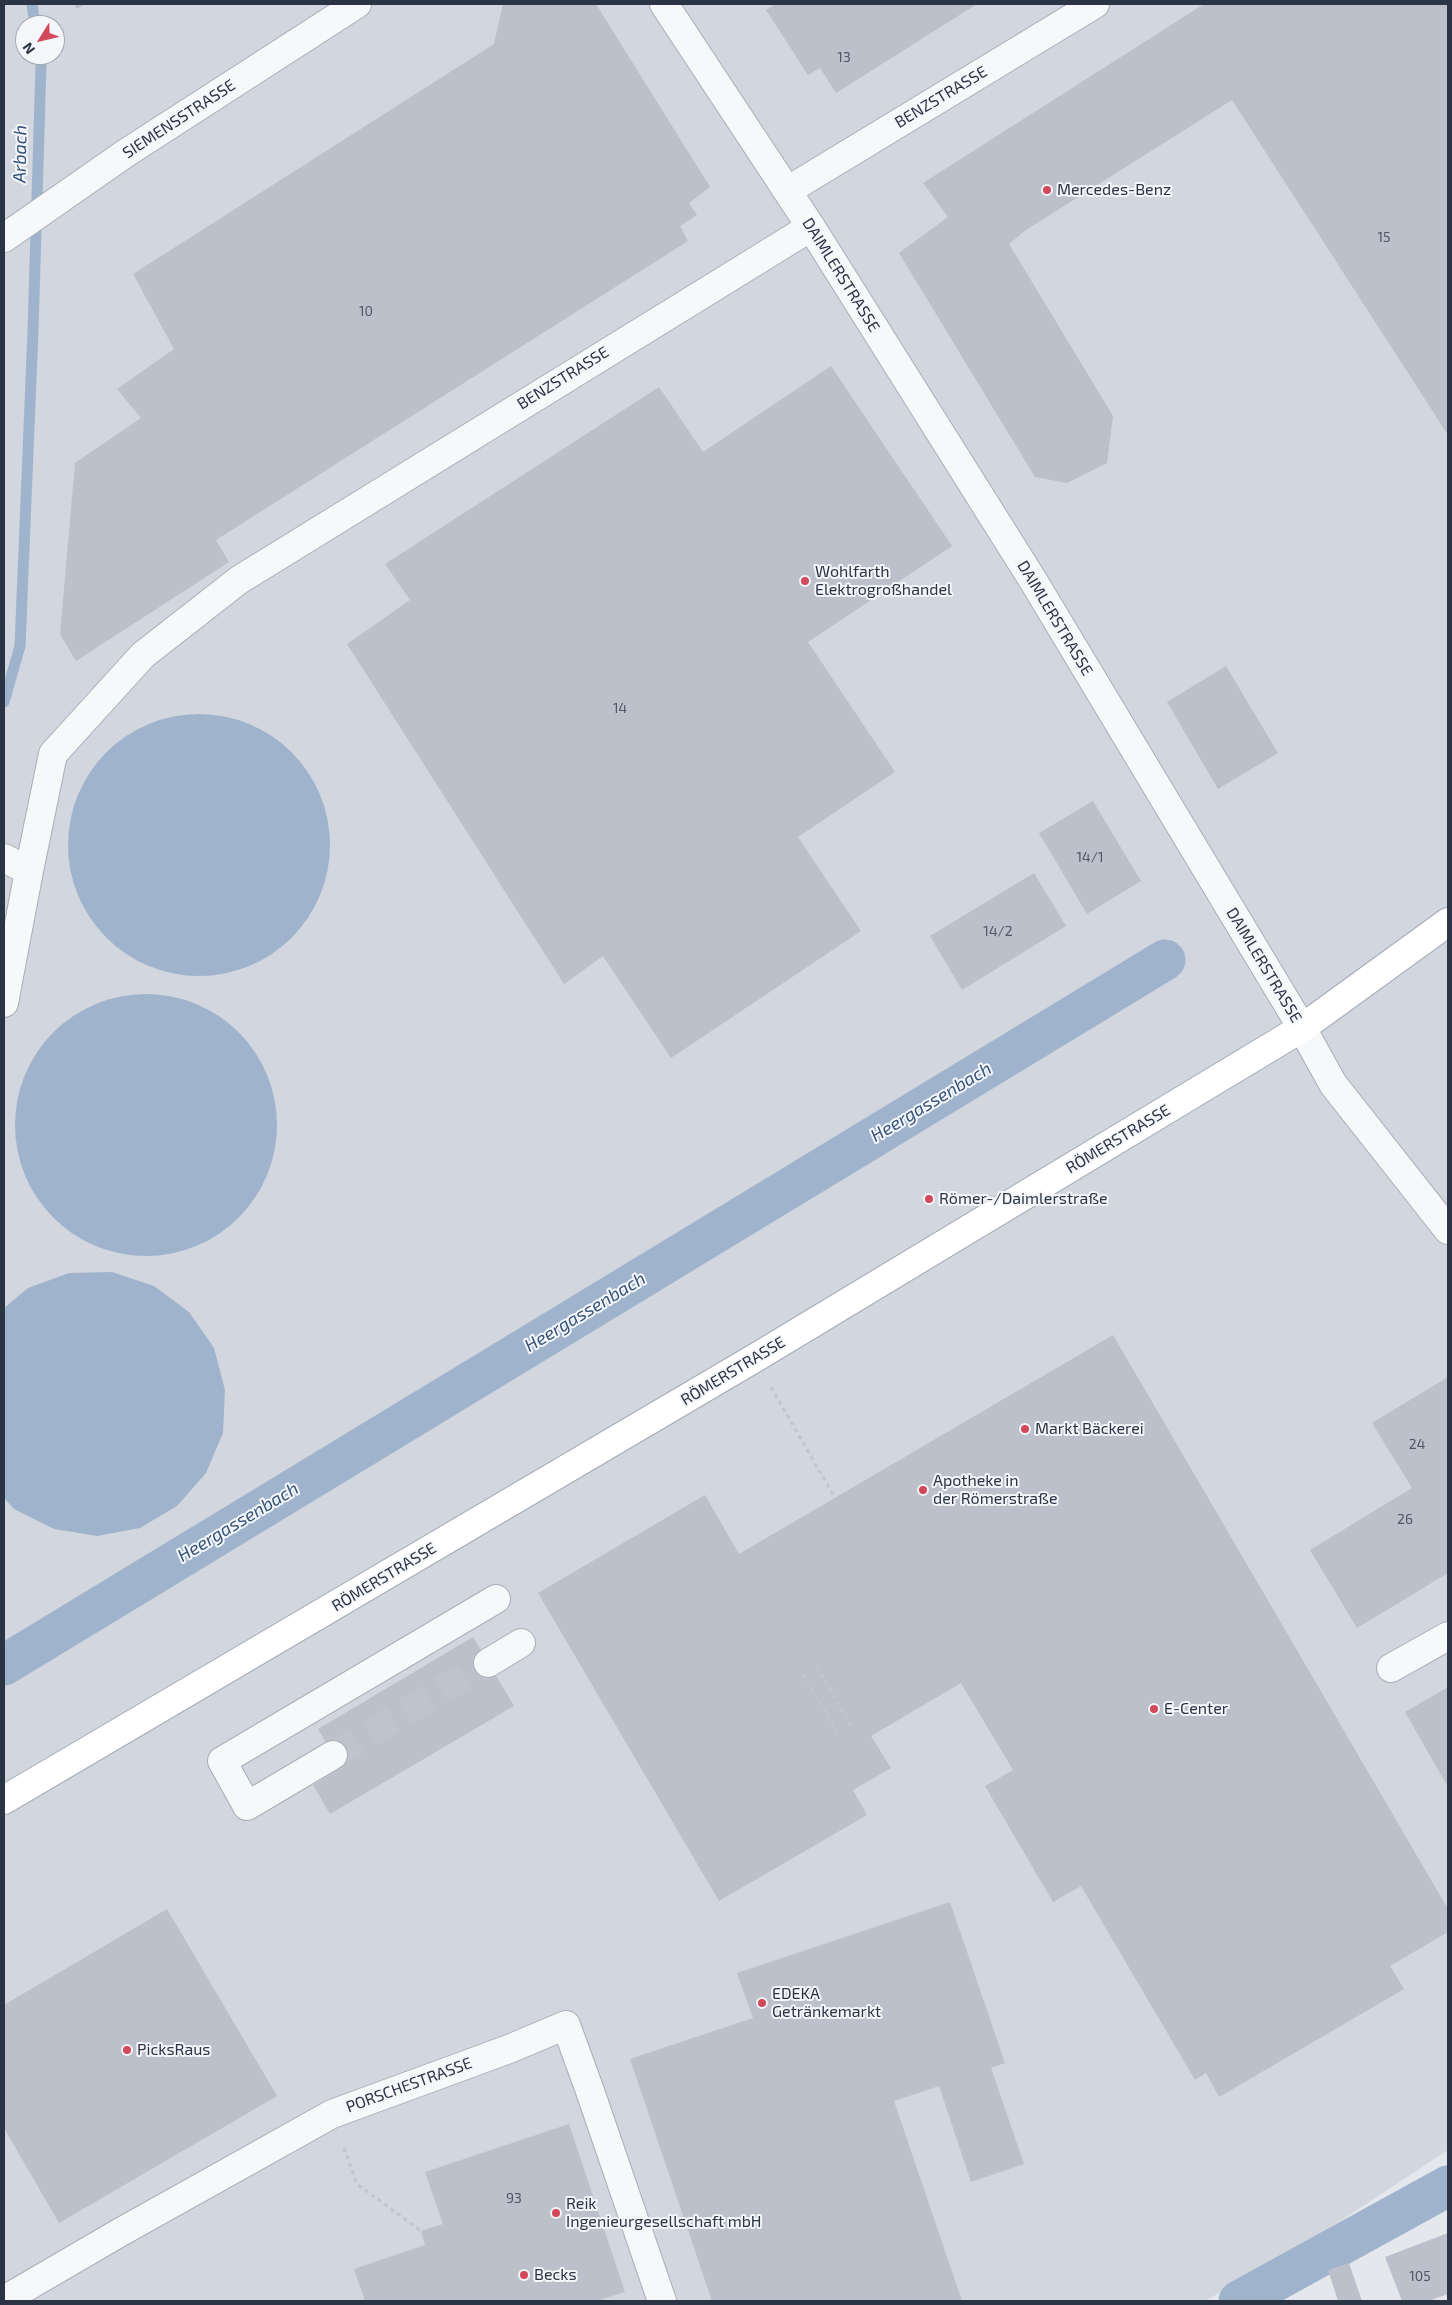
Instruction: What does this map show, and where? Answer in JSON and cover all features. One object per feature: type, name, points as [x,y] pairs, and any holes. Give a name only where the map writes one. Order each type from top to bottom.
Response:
[{"type":"main road","name":"RÖMERSTRASSE","points":[[4,1800],[755,1358],[1302,1028],[1448,922]]},
{"type":"street","name":"SIEMENSSTRASSE","points":[[4,238],[126,153],[357,4]]},
{"type":"street","name":"DAIMLERSTRASSE","points":[[664,4],[811,227],[1038,590],[1302,1028],[1333,1084],[1448,1230]]},
{"type":"street","name":"BENZSTRASSE","points":[[787,191],[1095,4]]},
{"type":"street","name":"BENZSTRASSE","points":[[4,1003],[53,754],[143,655],[239,580],[680,306],[811,227]]},
{"type":"street","points":[[4,858],[29,871]]},
{"type":"street","points":[[333,1755],[247,1806],[222,1762],[496,1599]]},
{"type":"street","points":[[1391,1668],[1448,1636]]},
{"type":"street","points":[[488,1663],[521,1643]]},
{"type":"street","name":"PORSCHESTRASSE","points":[[4,2300],[119,2233],[332,2114],[509,2049],[566,2025],[662,2301]]},
{"type":"path","points":[[783,1407],[835,1498]]},
{"type":"path","points":[[817,1667],[852,1728]]},
{"type":"path","points":[[803,1674],[839,1735]]},
{"type":"path","points":[[332,2114],[357,2184],[421,2231]]},
{"type":"shaded area","points":[[4,4],[1448,4],[1448,2150],[1319,2235],[1205,2301],[4,2301]]},
{"type":"water","points":[[199,714],[225,716],[249,724],[272,736],[292,752],[308,772],[320,795],[328,819],[330,845],[328,871],[320,895],[308,918],[292,938],[272,954],[249,966],[225,974],[199,976],[173,974],[149,966],[126,954],[106,938],[90,918],[78,895],[70,871],[68,845],[70,819],[78,795],[90,772],[106,752],[126,736],[149,724],[173,716]]},
{"type":"water","points":[[146,994],[172,996],[196,1004],[219,1016],[239,1032],[255,1052],[267,1075],[275,1099],[277,1125],[275,1151],[267,1175],[255,1198],[239,1218],[219,1234],[196,1246],[172,1254],[146,1256],[120,1254],[96,1246],[73,1234],[53,1218],[37,1198],[25,1175],[17,1151],[15,1125],[17,1099],[25,1075],[37,1052],[53,1032],[73,1016],[96,1004],[120,996]]},
{"type":"water","points":[[112,1272],[154,1286],[189,1312],[214,1348],[225,1390],[223,1433],[206,1473],[177,1506],[140,1528],[97,1536],[54,1529],[14,1509],[4,1498],[4,1308],[28,1288],[69,1273]]},
{"type":"building","points":[[74,4],[85,4],[77,9]]},
{"type":"building","points":[[503,4],[596,4],[710,187],[689,203],[697,215],[680,226],[688,241],[216,540],[229,562],[76,661],[60,634],[75,463],[141,418],[117,389],[174,349],[133,274],[494,44]]},
{"type":"building","points":[[771,4],[977,4],[836,93],[820,68],[808,75],[766,10],[773,6]]},
{"type":"building","points":[[1204,4],[1448,4],[1448,435],[1232,100],[1026,230],[1009,244],[1113,416],[1107,463],[1067,483],[1035,477],[899,253],[948,217],[923,183]]},
{"type":"building","points":[[831,366],[952,546],[808,642],[895,772],[798,837],[861,931],[671,1058],[603,956],[564,984],[347,644],[410,600],[385,564],[659,387],[703,452]]},
{"type":"building","points":[[1226,666],[1278,753],[1218,789],[1167,702]]},
{"type":"building","points":[[1093,801],[1141,881],[1087,914],[1039,833]]},
{"type":"building","points":[[1034,873],[1066,926],[962,990],[930,936]]},
{"type":"building","name":"E-Center","points":[[1113,1335],[1448,1909],[1448,1932],[1390,1966],[1404,1989],[1219,2097],[1206,2073],[1195,2080],[1081,1886],[1053,1902],[985,1786],[1013,1770],[961,1683],[871,1736],[891,1768],[853,1790],[867,1815],[719,1901],[538,1593],[705,1495],[739,1554]]},
{"type":"building","points":[[1448,1377],[1448,1573],[1357,1628],[1310,1550],[1412,1488],[1372,1423]]},
{"type":"building","points":[[473,1637],[514,1706],[330,1814],[313,1785],[341,1768],[318,1729]]},
{"type":"building","points":[[1448,1687],[1448,1787],[1405,1712]]},
{"type":"building","points":[[950,1902],[1005,2063],[991,2068],[1024,2164],[971,2182],[939,2086],[894,2101],[962,2301],[712,2301],[630,2059],[753,2018],[737,1973]]},
{"type":"building","name":"PicksRaus","points":[[167,1909],[277,2096],[59,2223],[4,2128],[4,2005]]},
{"type":"building","points":[[569,2124],[625,2292],[596,2301],[365,2301],[354,2269],[425,2245],[421,2231],[443,2224],[425,2172]]},
{"type":"building","points":[[1448,2233],[1448,2294],[1429,2301],[1402,2301],[1385,2257]]},
{"type":"building","points":[[1349,2263],[1362,2301],[1338,2301],[1328,2270]]},
{"type":"waterway","name":"Arbach","points":[[32,4],[34,15]]},
{"type":"waterway","name":"Arbach","points":[[4,702],[20,646],[33,331],[41,65]]},
{"type":"waterway","name":"Heergassenbach","points":[[4,1665],[1165,960]]},
{"type":"waterway","points":[[1239,2301],[1448,2186]]},
{"type":"tunnel","points":[[333,1755],[488,1663]]},
{"type":"place","name":"Mercedes-Benz","points":[[1047,190]]},
{"type":"place","name":"Wohlfarth Elektrogroßhandel","points":[[805,581]]},
{"type":"place","name":"Römer-/Daimlerstraße","points":[[929,1199]]},
{"type":"place","name":"Markt Bäckerei","points":[[1025,1429]]},
{"type":"place","name":"Apotheke in der Römerstraße","points":[[923,1490]]},
{"type":"place","name":"E-Center","points":[[1154,1709]]},
{"type":"place","name":"EDEKA Getränkemarkt","points":[[762,2003]]},
{"type":"place","name":"PicksRaus","points":[[127,2050]]},
{"type":"place","name":"Reik Ingenieurgesellschaft mbH","points":[[556,2213]]},
{"type":"place","name":"Becks","points":[[524,2275]]}]
